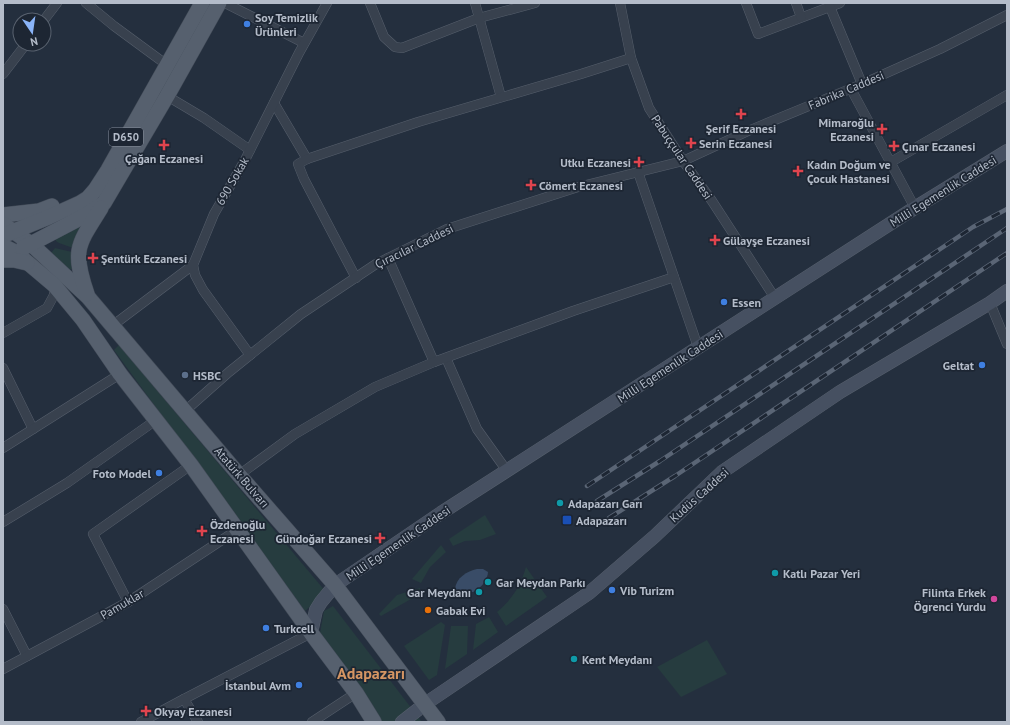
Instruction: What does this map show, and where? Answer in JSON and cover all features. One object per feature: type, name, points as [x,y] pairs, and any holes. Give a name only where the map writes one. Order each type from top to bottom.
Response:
[{"type":"main road","name":"D650","points":[[7,230],[49,217],[80,203],[88,198],[95,190],[108,170],[202,3]]},
{"type":"main road","points":[[88,297],[78,258],[78,250],[82,237],[104,203],[167,96],[219,3]]},
{"type":"main road","name":"Milli Egemenlik Caddesi","points":[[311,633],[316,610],[335,585],[430,520],[915,208],[1007,151]]},
{"type":"main road","points":[[3,215],[29,213],[49,208],[91,185],[108,170]]},
{"type":"main road","points":[[6,254],[31,244],[86,215],[104,203]]},
{"type":"main road","name":"Atatürk Bulvarı","points":[[7,230],[31,244],[88,297],[239,475],[335,585],[438,722]]},
{"type":"main road","points":[[6,254],[28,263],[54,285],[83,320],[120,374],[191,465],[311,633],[377,721]]},
{"type":"main road","name":"Kudüs Caddesi","points":[[402,722],[425,704],[589,594],[655,536],[722,472],[840,392],[990,303],[1007,291]]},
{"type":"street","points":[[50,12],[57,3]]},
{"type":"street","points":[[86,3],[114,26],[167,65]]},
{"type":"street","points":[[226,3],[304,43]]},
{"type":"street","name":"690 Sokak","points":[[193,265],[214,214],[250,150],[304,43],[327,3]]},
{"type":"street","points":[[370,3],[384,37],[395,47],[402,48],[479,18],[535,3]]},
{"type":"street","points":[[475,3],[501,97]]},
{"type":"street","name":"Pabuççular Caddesi","points":[[620,3],[631,58],[649,108],[775,298]]},
{"type":"street","points":[[746,3],[758,34],[840,3]]},
{"type":"street","points":[[796,3],[801,17]]},
{"type":"street","points":[[830,7],[862,84]]},
{"type":"street","name":"Fabrika Caddesi","points":[[684,161],[748,131],[851,89],[940,49],[1007,15]]},
{"type":"street","points":[[3,74],[20,52]]},
{"type":"street","points":[[356,278],[304,179],[298,164],[307,159],[418,122],[631,58]]},
{"type":"street","points":[[851,89],[915,208]]},
{"type":"street","points":[[891,162],[1007,95]]},
{"type":"street","points":[[167,96],[204,118],[250,150]]},
{"type":"street","points":[[274,102],[307,159]]},
{"type":"street","name":"Çıracılar Caddesi","points":[[185,411],[228,372],[301,314],[376,264],[447,229],[578,187],[684,161]]},
{"type":"street","points":[[638,172],[698,347]]},
{"type":"street","points":[[388,258],[434,362]]},
{"type":"street","points":[[112,326],[193,265]]},
{"type":"street","points":[[193,265],[194,275],[203,290],[250,355]]},
{"type":"street","points":[[239,475],[295,434],[375,387],[434,362],[573,310],[674,277]]},
{"type":"street","points":[[3,333],[47,308],[54,295],[54,285]]},
{"type":"street","points":[[990,303],[1007,344]]},
{"type":"street","points":[[446,358],[477,429],[507,471]]},
{"type":"street","points":[[3,368],[33,429]]},
{"type":"street","points":[[3,448],[120,374]]},
{"type":"street","points":[[3,522],[67,483],[156,420]]},
{"type":"street","points":[[128,602],[93,534],[191,465]]},
{"type":"street","name":"Pamuklar","points":[[3,668],[128,602],[237,530]]},
{"type":"street","points":[[3,609],[27,656]]},
{"type":"street","points":[[140,722],[311,633]]},
{"type":"street","points":[[312,722],[356,693]]},
{"type":"street","points":[[184,699],[198,722]]},
{"type":"green space","points":[[85,223],[73,248],[56,241],[56,236]]},
{"type":"green space","points":[[55,248],[72,252],[74,268],[69,270],[51,253]]},
{"type":"green space","points":[[119,345],[326,592],[305,611],[114,350]]},
{"type":"green space","points":[[485,515],[496,534],[480,540],[465,541],[453,546],[449,539]]},
{"type":"green space","points":[[441,545],[446,552],[430,567],[421,583],[412,579]]},
{"type":"green space","points":[[526,567],[547,597],[506,626],[497,612],[515,592]]},
{"type":"green space","points":[[420,588],[420,594],[381,616],[379,614],[397,595]]},
{"type":"green space","points":[[333,606],[422,722],[380,722],[320,633],[324,611]]},
{"type":"green space","points":[[489,617],[498,632],[473,650],[476,624]]},
{"type":"green space","points":[[441,622],[445,625],[437,675],[429,680],[404,646]]},
{"type":"green space","points":[[451,626],[468,626],[467,654],[445,669]]},
{"type":"green space","points":[[707,640],[727,674],[681,697],[657,667]]},
{"type":"water","points":[[483,569],[488,572],[485,582],[477,590],[467,594],[456,593],[456,585],[460,578],[469,571]]},
{"type":"railway","points":[[587,486],[973,227],[1007,209]]},
{"type":"railway","points":[[597,501],[660,461],[1007,228]]},
{"type":"railway","points":[[609,518],[675,476],[1007,253]]},
{"type":"place","name":"Soy Temizlik Ürünleri","points":[[247,24]]},
{"type":"place","name":"Şerif Eczanesi","points":[[741,114]]},
{"type":"place","name":"Mimaroğlu Eczanesi","points":[[882,129]]},
{"type":"place","name":"Serin Eczanesi","points":[[691,143]]},
{"type":"place","name":"Çağan Eczanesi","points":[[164,145]]},
{"type":"place","name":"Çınar Eczanesi","points":[[894,146]]},
{"type":"place","name":"Utku Eczanesi","points":[[639,162]]},
{"type":"place","name":"Kadın Doğum ve Çocuk Hastanesi","points":[[798,171]]},
{"type":"place","name":"Cömert Eczanesi","points":[[531,185]]},
{"type":"place","name":"Gülayşe Eczanesi","points":[[715,240]]},
{"type":"place","name":"Şentürk Eczanesi","points":[[93,258]]},
{"type":"place","name":"Essen","points":[[724,302]]},
{"type":"place","name":"Geltat","points":[[982,365]]},
{"type":"place","name":"HSBC","points":[[185,375]]},
{"type":"place","name":"Foto Model","points":[[159,473]]},
{"type":"place","name":"Adapazarı Garı","points":[[560,503]]},
{"type":"place","name":"Adapazarı","points":[[567,520]]},
{"type":"place","name":"Özdenoğlu Eczanesi","points":[[202,531]]},
{"type":"place","name":"Gündoğar Eczanesi","points":[[380,538]]},
{"type":"place","name":"Katlı Pazar Yeri","points":[[775,573]]},
{"type":"place","name":"Gar Meydan Parkı","points":[[488,582]]},
{"type":"place","name":"Vib Turizm","points":[[612,590]]},
{"type":"place","name":"Gar Meydanı","points":[[479,592]]},
{"type":"place","name":"Filinta Erkek Ögrenci Yurdu","points":[[994,599]]},
{"type":"place","name":"Gabak Evi","points":[[428,610]]},
{"type":"place","name":"Turkcell","points":[[266,628]]},
{"type":"place","name":"Kent Meydanı","points":[[574,659]]},
{"type":"place","name":"İstanbul Avm","points":[[299,685]]},
{"type":"place","name":"Okyay Eczanesi","points":[[146,711]]},
{"type":"district","name":"Adapazarı","points":[[371,673]]}]
